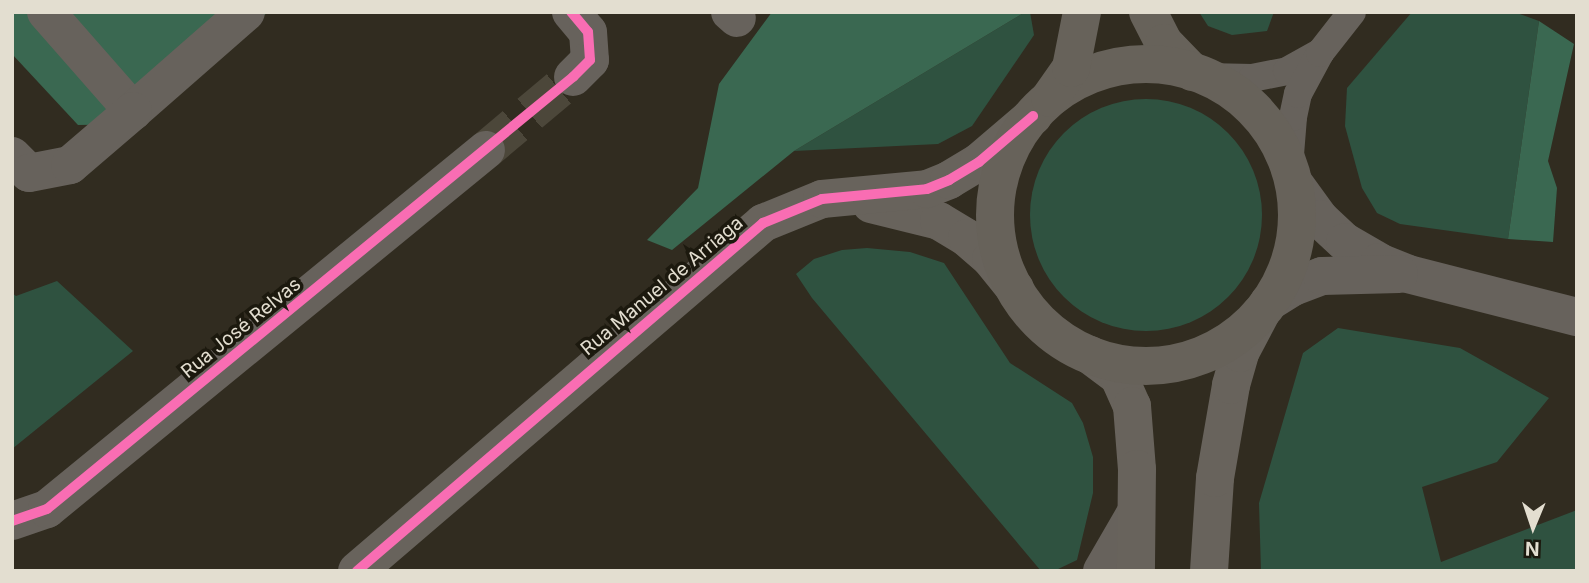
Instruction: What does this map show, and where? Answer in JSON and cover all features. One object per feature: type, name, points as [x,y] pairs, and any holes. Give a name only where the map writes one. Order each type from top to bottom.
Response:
[{"type":"main road","points":[[1082,12],[1071,68],[1012,146],[996,196],[996,234],[1004,265],[1015,289],[1046,328],[1090,355],[1136,366],[1170,364],[1225,344],[1265,308],[1286,272],[1295,243],[1297,218],[1292,175],[1271,130],[1236,94],[1199,74],[1164,43],[1148,12]]},
{"type":"main road","points":[[1038,111],[1088,76],[1115,68],[1155,65],[1199,74]]},
{"type":"street","points":[[46,12],[133,111]]},
{"type":"street","points":[[12,156],[29,173],[70,166],[246,12]]},
{"type":"street","points":[[571,12],[588,32],[590,60],[573,77]]},
{"type":"street","name":"Rua Manuel de Arriaga","points":[[357,571],[763,223],[800,205],[822,199],[926,189],[949,180],[979,162],[1038,111]]},
{"type":"street","name":"Rua José Relvas","points":[[12,521],[47,509],[486,150]]},
{"type":"street","points":[[1292,175],[1320,219],[1345,242],[1378,262],[1408,274],[1577,317]]},
{"type":"street","name":"Rua Manuel de Arriaga","points":[[845,198],[907,211],[939,221],[967,237],[1015,289]]},
{"type":"street","points":[[1209,571],[1216,478],[1231,385],[1240,353],[1265,308],[1293,287],[1322,276],[1408,274]]},
{"type":"street","points":[[1090,355],[1119,377],[1129,398],[1136,438],[1136,571]]},
{"type":"street","points":[[1102,571],[1135,513]]},
{"type":"lane","points":[[1292,175],[1293,117],[1298,94],[1320,53],[1352,12]]},
{"type":"lane","points":[[1199,74],[1264,76],[1287,71],[1320,53]]},
{"type":"green space","points":[[12,12],[268,12],[137,124],[78,125],[12,54]]},
{"type":"green space","points":[[772,12],[1025,12],[794,151],[672,250],[647,240],[698,188],[719,84]]},
{"type":"green space","points":[[1025,12],[1030,12],[1034,35],[972,126],[938,144],[794,151]]},
{"type":"green space","points":[[1199,12],[1274,12],[1267,31],[1232,35],[1208,26]]},
{"type":"green space","points":[[1412,12],[1514,12],[1539,21],[1508,239],[1400,224],[1377,213],[1362,188],[1345,126],[1347,88]]},
{"type":"green space","points":[[1539,21],[1574,44],[1548,161],[1557,188],[1553,242],[1508,239]]},
{"type":"green space","points":[[1135,99],[1157,99],[1201,112],[1220,125],[1236,141],[1254,170],[1262,215],[1254,260],[1243,280],[1220,305],[1191,323],[1157,331],[1135,331],[1091,318],[1072,305],[1056,289],[1038,260],[1030,226],[1030,204],[1043,160],[1056,141],[1072,125],[1101,107]]},
{"type":"green space","points":[[867,248],[910,252],[944,263],[1010,363],[1072,403],[1083,423],[1093,457],[1093,493],[1077,560],[1054,571],[1041,571],[812,298],[796,274],[814,259],[842,250]]},
{"type":"green space","points":[[57,281],[133,351],[12,449],[12,293],[16,296]]},
{"type":"green space","points":[[1338,328],[1460,348],[1549,398],[1497,462],[1422,487],[1441,562],[1577,510],[1577,571],[1261,571],[1259,503],[1303,353]]},
{"type":"tunnel","points":[[486,150],[573,77]]},
{"type":"cycle path","points":[[12,521],[47,509],[573,77],[590,60],[588,32],[571,12]]},
{"type":"cycle path","points":[[357,571],[763,223],[822,199],[927,189],[949,180],[979,162],[1033,116]]}]
